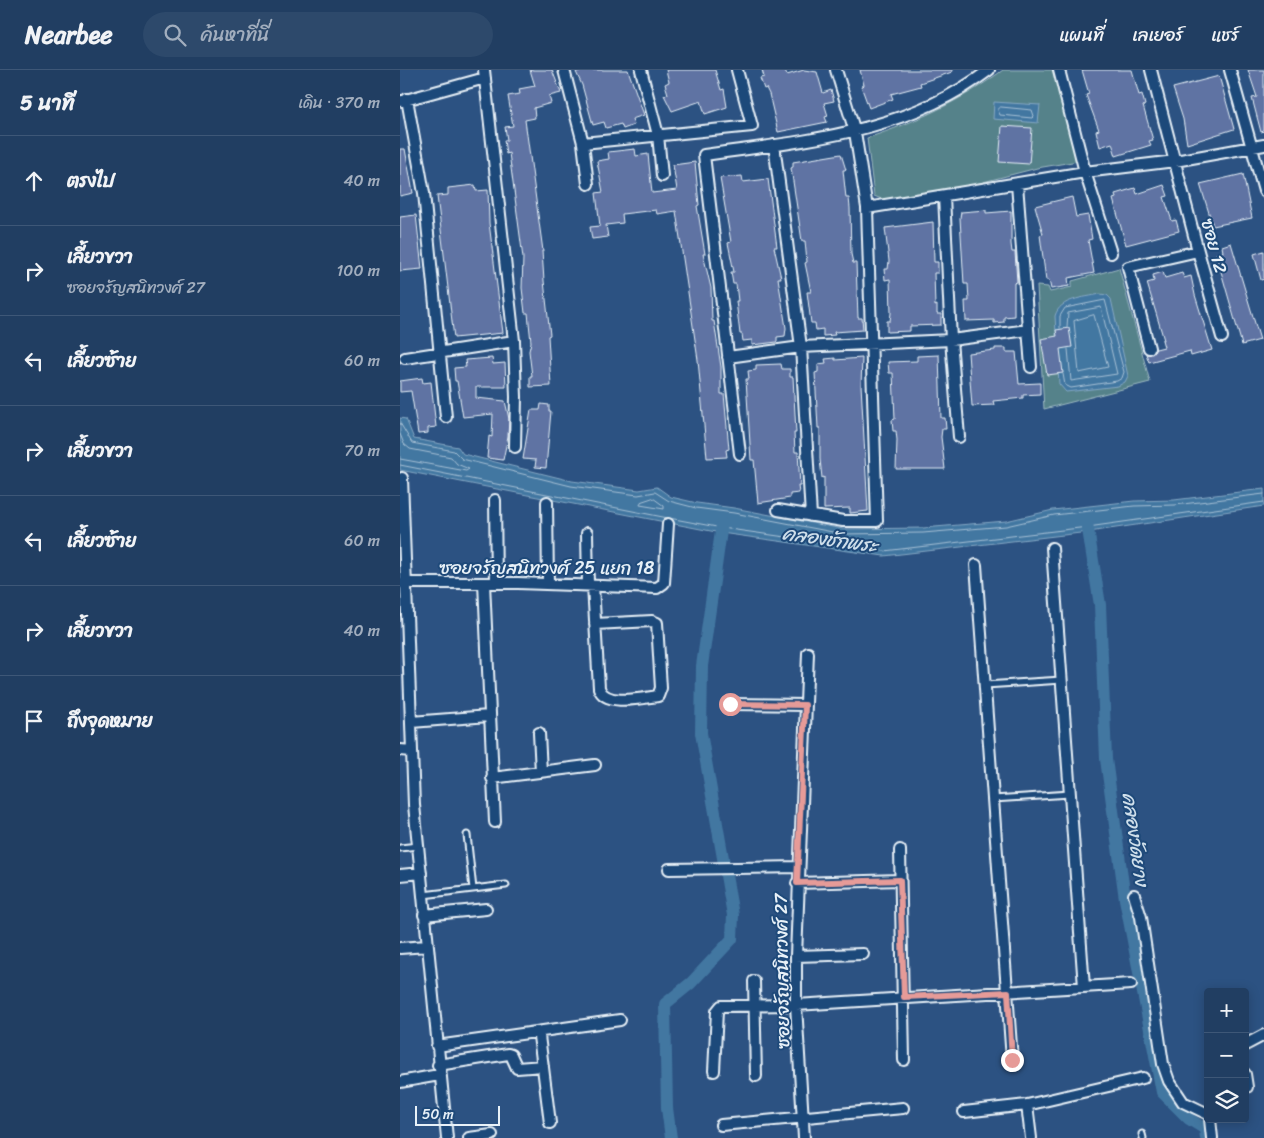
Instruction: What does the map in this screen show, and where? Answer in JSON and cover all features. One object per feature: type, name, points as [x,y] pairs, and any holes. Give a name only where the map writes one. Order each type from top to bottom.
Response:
[{"type":"street","points":[[564,70],[583,143],[588,184]]},
{"type":"street","points":[[641,70],[658,135],[662,176]]},
{"type":"street","points":[[583,143],[752,126],[737,70]]},
{"type":"street","points":[[778,510],[844,521],[877,521],[873,343],[867,208],[855,132],[836,70]]},
{"type":"street","points":[[1059,70],[1085,172],[1111,252]]},
{"type":"street","name":"ซอย 12","points":[[1151,70],[1222,338]]},
{"type":"street","points":[[1230,70],[1264,191]]},
{"type":"street","points":[[740,454],[704,155],[855,132],[922,109],[983,72]]},
{"type":"street","points":[[446,417],[424,193],[403,100],[485,74],[514,340],[515,447]]},
{"type":"street","points":[[774,145],[801,347],[811,516]]},
{"type":"street","points":[[867,208],[1085,172],[1175,162],[1264,145]]},
{"type":"street","points":[[1017,184],[1031,367]]},
{"type":"street","points":[[944,196],[951,340],[959,437]]},
{"type":"street","points":[[1149,348],[1128,268],[1198,251]]},
{"type":"street","points":[[728,357],[801,347],[951,340],[1028,330]]},
{"type":"street","points":[[405,358],[514,340]]},
{"type":"street","points":[[402,478],[404,682],[411,722],[418,846],[447,1138]]},
{"type":"street","points":[[495,500],[496,583]]},
{"type":"street","points":[[547,502],[548,584]]},
{"type":"street","name":"ซอยจรัญสนิทวงศ์ 25 แยก 18","points":[[402,583],[662,587],[664,583],[668,524]]},
{"type":"street","points":[[587,533],[590,586],[595,624],[598,688],[601,695],[606,698],[627,699],[658,696],[661,688],[657,623],[652,621],[595,624]]},
{"type":"street","points":[[1052,548],[1084,987]]},
{"type":"street","points":[[976,564],[1012,1060]]},
{"type":"street","points":[[484,583],[495,822]]},
{"type":"street","name":"ซอยจรัญสนิทวงศ์ 27","points":[[804,1138],[796,1005],[796,956],[797,883],[808,653]]},
{"type":"street","points":[[730,704],[805,705]]},
{"type":"street","points":[[411,722],[489,716]]},
{"type":"street","points":[[538,732],[542,772]]},
{"type":"street","points":[[400,750],[412,751]]},
{"type":"street","points":[[492,778],[595,765]]},
{"type":"street","points":[[900,850],[904,1060]]},
{"type":"street","points":[[668,870],[798,866]]},
{"type":"street","points":[[400,876],[421,874]]},
{"type":"street","points":[[797,883],[900,880]]},
{"type":"street","points":[[1134,895],[1142,917],[1163,1064],[1170,1081],[1183,1102],[1204,1112]]},
{"type":"street","points":[[424,915],[486,909]]},
{"type":"street","points":[[400,948],[427,946]]},
{"type":"street","points":[[796,956],[863,954]]},
{"type":"street","points":[[754,981],[756,1076]]},
{"type":"street","points":[[714,1071],[718,1007],[796,1005],[1131,984]]},
{"type":"street","points":[[437,1046],[620,1020]]},
{"type":"street","points":[[1249,1043],[1264,1035]]},
{"type":"street","points":[[539,1036],[550,1123]]},
{"type":"street","points":[[400,1082],[439,1070],[508,1054],[511,1055],[518,1068],[543,1066]]},
{"type":"street","points":[[964,1112],[1027,1106],[1143,1078]]},
{"type":"street","points":[[1027,1106],[1031,1138]]},
{"type":"street","points":[[721,1125],[903,1108]]},
{"type":"street","points":[[1210,1123],[1212,1138]]},
{"type":"street","points":[[469,1138],[492,1135]]},
{"type":"lane","points":[[985,685],[1063,680]]},
{"type":"lane","points":[[993,799],[1070,794]]},
{"type":"lane","points":[[467,835],[473,889]]},
{"type":"lane","points":[[400,848],[418,846]]},
{"type":"lane","points":[[423,896],[506,885]]},
{"type":"green space","points":[[1003,70],[1054,70],[1078,161],[1037,168],[964,187],[884,200],[874,196],[867,138],[938,110]]},
{"type":"green space","points":[[1119,268],[1150,382],[1044,409],[1037,286],[1048,287],[1050,292],[1072,287],[1072,281]]},
{"type":"water","points":[[994,102],[1040,105],[1038,123],[993,119]]},
{"type":"water","points":[[1100,294],[1107,295],[1111,299],[1128,376],[1125,382],[1118,386],[1066,392],[1059,384],[1055,316],[1058,310],[1067,302]]},
{"type":"water","name":"คลองชักพระ","points":[[400,418],[406,419],[414,439],[458,447],[463,454],[572,481],[639,490],[657,487],[671,497],[697,503],[734,508],[843,529],[923,528],[1006,521],[1053,510],[1134,501],[1174,500],[1264,489],[1264,506],[1089,532],[884,556],[721,533],[400,470]]},
{"type":"building","points":[[530,70],[552,70],[561,93],[549,96],[551,103],[534,108],[535,118],[525,120],[543,251],[550,335],[548,336],[551,386],[530,387],[530,376],[532,376],[529,351],[531,342],[528,313],[525,313],[522,288],[523,258],[509,153],[506,154],[504,140],[507,140],[505,127],[513,126],[508,96],[520,94],[519,89],[535,86]]},
{"type":"building","points":[[583,70],[628,70],[644,115],[632,119],[634,125],[623,129],[621,124],[606,128],[604,122],[593,125],[582,85],[576,72]]},
{"type":"building","points":[[666,70],[715,70],[721,90],[724,89],[727,107],[705,114],[701,101],[672,111],[664,95],[668,94],[665,84],[669,82]]},
{"type":"building","points":[[762,70],[785,70],[787,75],[804,70],[817,72],[823,93],[831,90],[834,101],[824,103],[828,116],[825,117],[827,122],[778,132],[769,94],[766,88],[764,89],[760,78],[764,77]]},
{"type":"building","points":[[860,70],[952,70],[952,72],[920,83],[921,86],[891,94],[893,99],[869,108],[861,86],[864,85]]},
{"type":"building","points":[[1082,70],[1132,70],[1139,95],[1142,94],[1145,105],[1143,106],[1153,140],[1149,141],[1151,145],[1116,156],[1112,143],[1100,147],[1096,131],[1099,130],[1086,95],[1089,94]]},
{"type":"building","points":[[1248,70],[1264,70],[1264,131],[1261,132],[1252,98],[1257,97]]},
{"type":"building","points":[[1219,76],[1234,129],[1187,144],[1183,119],[1173,88]]},
{"type":"building","points":[[1002,126],[1032,128],[1029,164],[999,162]]},
{"type":"building","points":[[400,149],[405,149],[413,193],[400,196]]},
{"type":"building","points":[[635,149],[636,156],[648,154],[652,193],[677,190],[673,165],[695,162],[699,205],[697,206],[705,254],[703,254],[711,288],[712,321],[714,321],[721,367],[721,394],[724,394],[729,449],[726,450],[727,457],[707,458],[698,360],[676,211],[657,214],[656,210],[622,214],[623,223],[606,225],[608,237],[592,239],[590,227],[600,226],[596,193],[603,192],[597,161],[609,159],[608,152]]},
{"type":"building","points":[[841,154],[846,170],[843,170],[846,198],[849,198],[850,208],[851,254],[853,263],[856,263],[858,318],[862,318],[863,330],[834,332],[835,335],[823,336],[823,329],[816,330],[815,323],[811,323],[807,292],[811,292],[805,263],[807,262],[805,241],[802,241],[791,168],[793,167],[793,162]]},
{"type":"building","points":[[1243,174],[1252,218],[1213,226],[1200,184]]},
{"type":"building","points":[[742,176],[743,182],[768,179],[777,247],[774,247],[781,278],[778,278],[786,328],[785,336],[777,337],[777,342],[752,345],[752,340],[743,341],[742,334],[740,334],[736,284],[733,284],[731,272],[734,272],[728,243],[731,242],[720,178]]},
{"type":"building","points":[[475,185],[476,191],[488,190],[489,223],[503,333],[454,338],[437,196],[448,195],[448,188]]},
{"type":"building","points":[[1164,185],[1168,196],[1164,197],[1172,221],[1176,220],[1179,231],[1126,245],[1113,199],[1116,198],[1115,194],[1135,188],[1137,194]]},
{"type":"building","points":[[1072,197],[1076,217],[1088,215],[1092,239],[1088,240],[1094,273],[1068,278],[1069,286],[1051,289],[1049,280],[1046,280],[1040,235],[1043,234],[1035,206]]},
{"type":"building","points":[[986,210],[986,213],[1011,211],[1011,244],[1012,252],[1015,252],[1017,282],[1014,283],[1014,316],[1004,317],[1004,322],[994,323],[994,320],[966,321],[965,301],[969,301],[968,284],[964,284],[961,212]]},
{"type":"building","points":[[416,215],[422,269],[400,271],[400,217]]},
{"type":"building","points":[[933,222],[934,262],[938,262],[938,273],[934,273],[935,306],[937,305],[937,314],[941,314],[941,325],[910,326],[910,331],[887,332],[887,321],[890,321],[891,313],[890,279],[885,280],[884,269],[888,269],[889,261],[885,228]]},
{"type":"building","points":[[1231,243],[1260,340],[1242,345],[1216,254],[1223,252],[1222,246]]},
{"type":"building","points":[[1264,251],[1264,279],[1261,280],[1254,254]]},
{"type":"building","points":[[1163,272],[1165,278],[1182,273],[1184,278],[1191,276],[1212,350],[1191,356],[1190,351],[1149,362],[1146,354],[1151,354],[1156,349],[1164,347],[1162,340],[1164,340],[1147,283],[1154,281],[1153,275]]},
{"type":"building","points":[[1069,328],[1072,347],[1060,349],[1063,373],[1047,375],[1041,339],[1057,336],[1056,330]]},
{"type":"building","points":[[995,348],[1006,348],[1006,352],[1016,352],[1019,384],[1040,383],[1040,394],[1023,395],[1023,398],[993,401],[994,405],[972,406],[968,353],[995,350]]},
{"type":"building","points":[[939,355],[941,418],[945,418],[946,429],[942,429],[941,437],[945,469],[896,469],[897,440],[896,431],[893,431],[892,420],[895,419],[893,373],[889,373],[888,362],[917,361],[917,356]]},
{"type":"building","points":[[492,358],[493,364],[505,363],[506,387],[476,387],[476,398],[505,401],[509,419],[503,460],[487,458],[489,436],[492,437],[493,414],[463,417],[457,381],[455,381],[454,368],[466,367],[465,360]]},
{"type":"building","points":[[835,358],[835,360],[862,358],[861,385],[868,511],[850,513],[850,508],[824,509],[824,477],[822,478],[820,459],[820,428],[818,428],[815,373],[818,372],[818,364],[826,363],[825,359]]},
{"type":"building","points":[[781,364],[782,369],[790,369],[790,377],[793,377],[796,433],[794,433],[795,452],[798,452],[799,493],[790,494],[790,498],[758,503],[754,460],[751,460],[746,379],[749,379],[748,371],[756,370],[756,365]]},
{"type":"building","points":[[422,378],[423,383],[431,382],[436,427],[428,428],[428,433],[418,434],[411,391],[400,392],[400,381]]},
{"type":"building","points":[[541,404],[549,405],[549,411],[551,411],[546,468],[535,467],[536,460],[523,459],[531,410],[540,410]]},
{"type":"waterway","name":"คลองวัดยาง","points":[[1087,523],[1100,605],[1106,759],[1125,899],[1162,1092],[1189,1119],[1205,1129],[1206,1138]]},
{"type":"waterway","points":[[671,1138],[667,1108],[665,1004],[691,983],[732,939],[733,915],[701,733],[702,666],[722,524]]},
{"type":"route","points":[[730,704],[805,705],[797,883],[900,880],[904,997],[1008,992],[1012,1060]]}]
